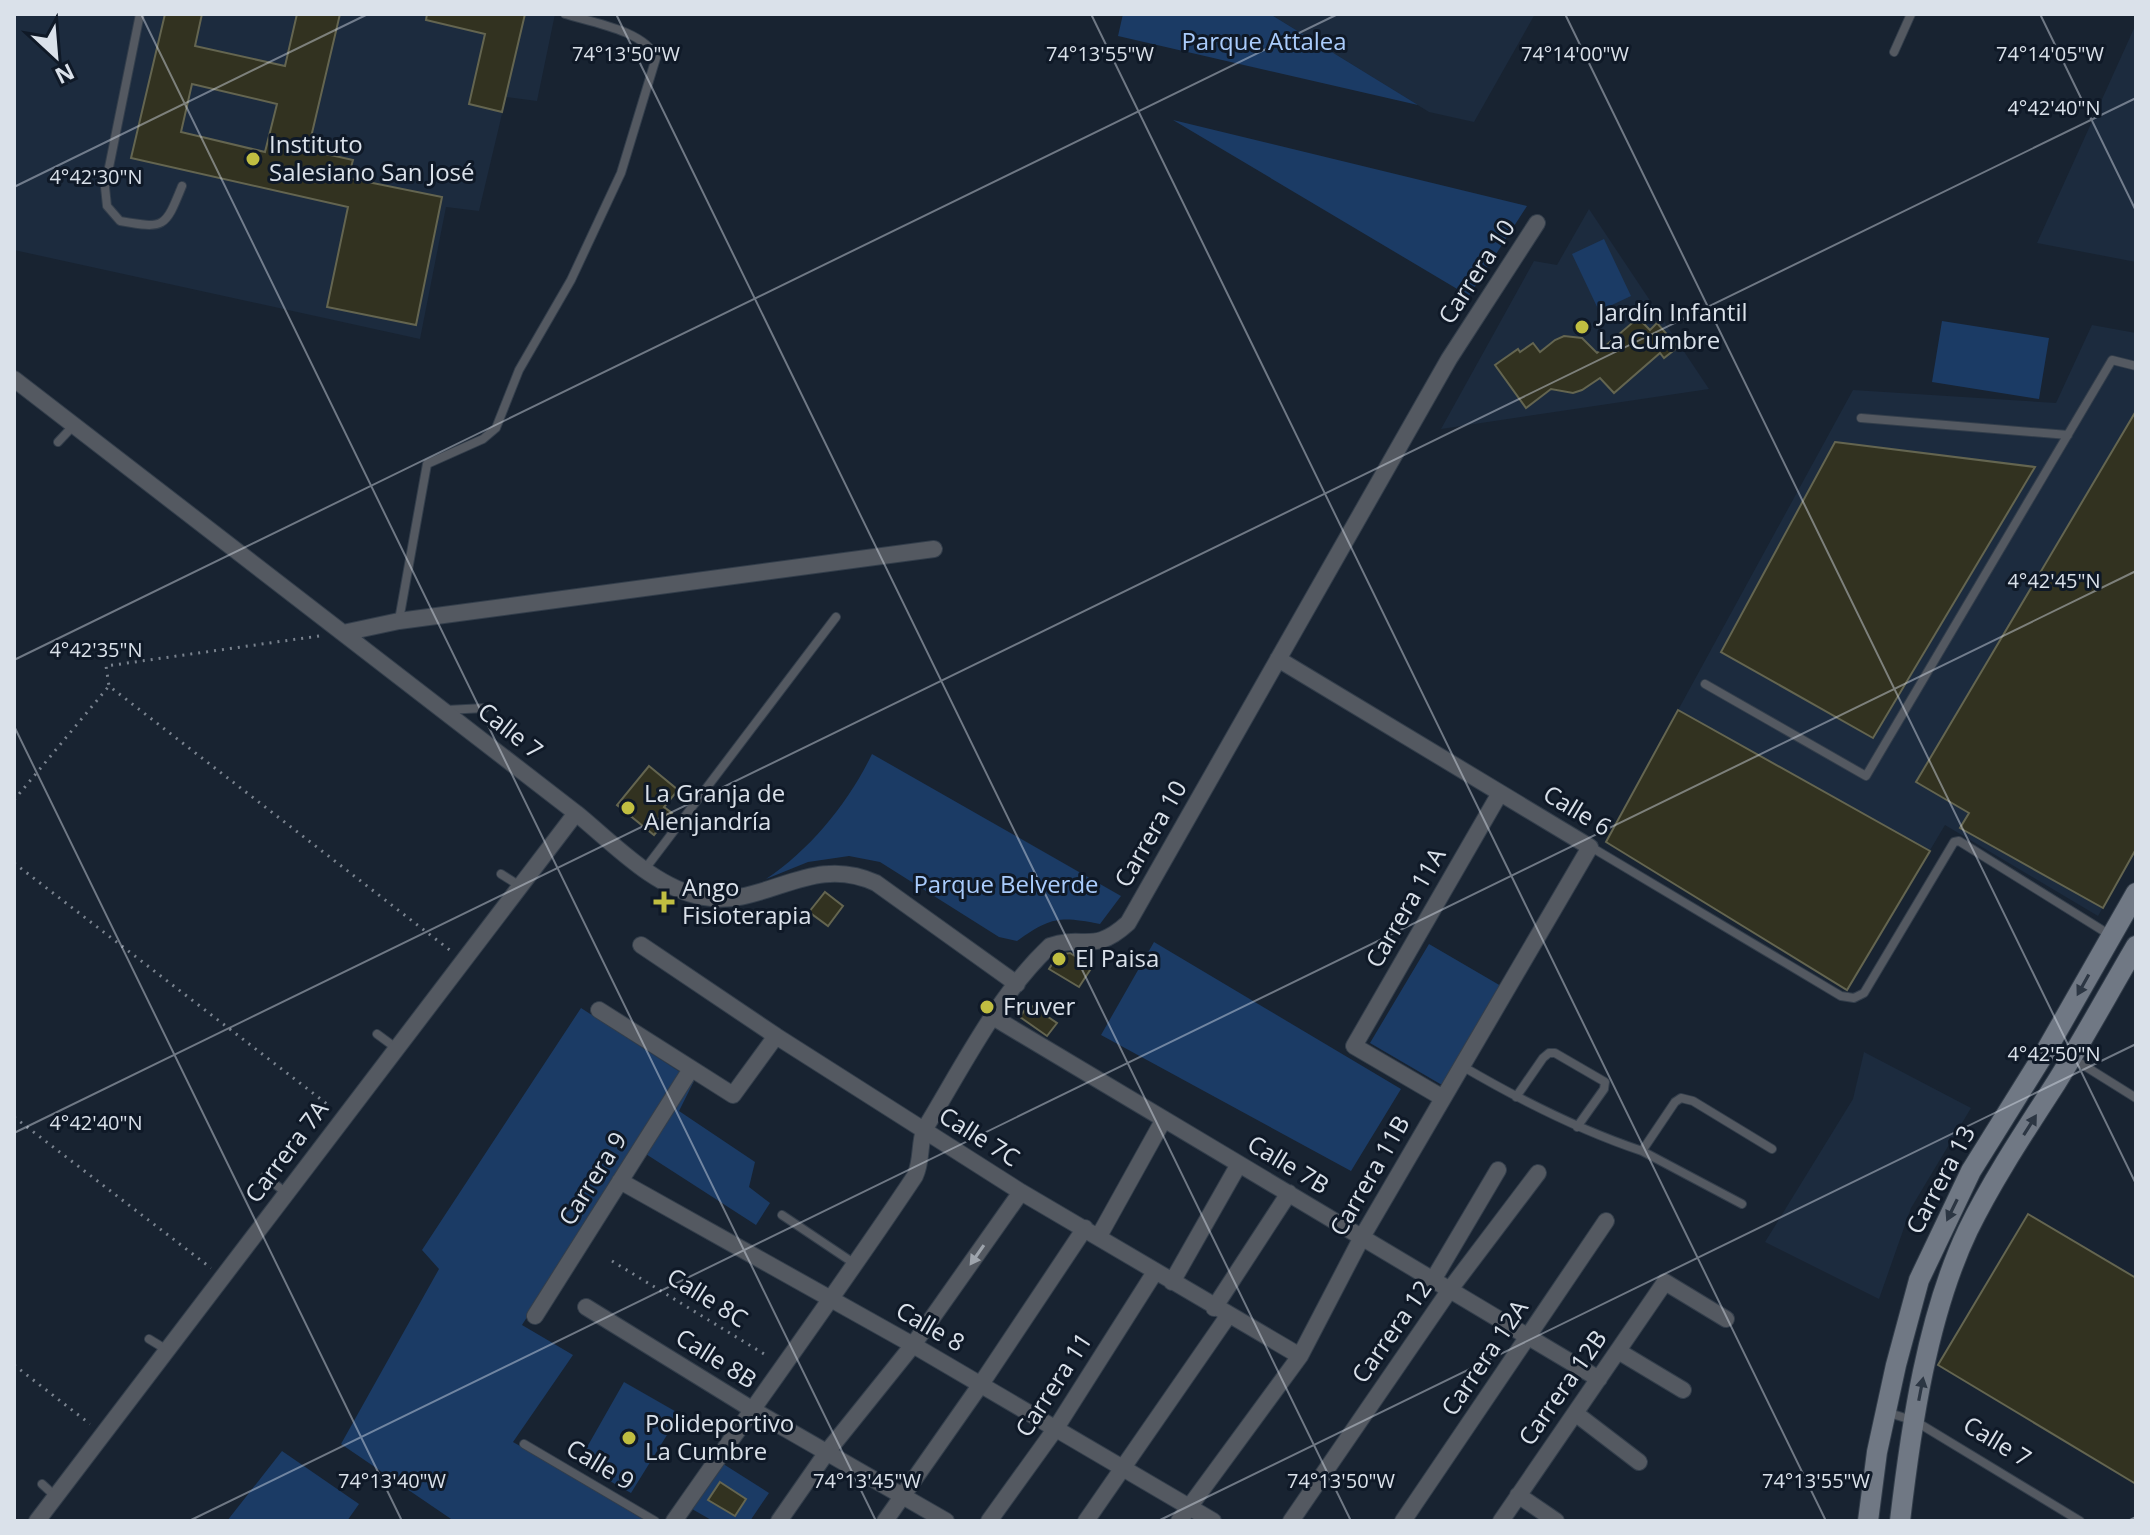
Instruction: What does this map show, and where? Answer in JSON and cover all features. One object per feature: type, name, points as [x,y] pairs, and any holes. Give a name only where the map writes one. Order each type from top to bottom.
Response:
[{"type":"street","name":"Carrera 10","points":[[674,1521],[915,1176],[922,1161],[919,1148],[924,1130],[993,1017],[1017,984],[1050,946],[1098,942],[1113,937],[1128,923],[1449,359],[1537,223]]},
{"type":"street","name":"Calle 7","points":[[14,379],[645,869],[677,888],[707,898],[745,894],[813,875],[848,874],[865,878],[1017,984]]},
{"type":"street","points":[[343,633],[399,621],[934,549]]},
{"type":"street","name":"Calle 6","points":[[1278,659],[1590,847]]},
{"type":"street","name":"Carrera 11A","points":[[1443,1098],[1354,1046],[1500,793]]},
{"type":"street","name":"Carrera 7A","points":[[37,1521],[576,813]]},
{"type":"street","name":"Carrera 11B","points":[[1184,1514],[1300,1356],[1362,1237],[1590,847]]},
{"type":"street","name":"Carrera 13","points":[[1868,1521],[1885,1412],[1919,1280],[1971,1171],[2047,1049],[2136,893]]},
{"type":"street","name":"Calle 7C","points":[[641,945],[776,1036],[1021,1192],[1300,1356]]},
{"type":"street","name":"Carrera 13","points":[[1900,1521],[1908,1453],[1946,1286],[1968,1231],[1998,1175],[2072,1058],[2136,946]]},
{"type":"street","points":[[599,1010],[733,1095],[776,1036]]},
{"type":"street","name":"Calle 7B","points":[[993,1017],[1599,1379]]},
{"type":"street","name":"Carrera 9","points":[[535,1316],[691,1069]]},
{"type":"street","points":[[885,1521],[1092,1232],[1164,1119]]},
{"type":"street","points":[[1172,1282],[1239,1164]]},
{"type":"street","name":"Carrera 12","points":[[1433,1280],[1498,1170]]},
{"type":"street","name":"Carrera 12","points":[[1291,1521],[1451,1288],[1538,1173]]},
{"type":"street","name":"Calle 8","points":[[620,1181],[913,1345],[1124,1468],[1184,1514],[1213,1521]]},
{"type":"street","points":[[779,1521],[827,1452],[913,1345],[1021,1192]]},
{"type":"street","points":[[1086,1521],[1124,1468],[1221,1312],[1289,1193]]},
{"type":"street","name":"Carrera 12A","points":[[1403,1521],[1606,1221]]},
{"type":"street","name":"Carrera 11","points":[[989,1521],[1056,1428],[1155,1272]]},
{"type":"street","name":"Carrera 12B","points":[[1501,1521],[1665,1282],[1726,1319]]},
{"type":"street","name":"Calle 8B","points":[[586,1307],[753,1410],[946,1521]]},
{"type":"street","points":[[1618,1351],[1683,1390]]},
{"type":"street","points":[[1575,1413],[1639,1462]]},
{"type":"street","points":[[1518,1495],[1556,1521]]},
{"type":"lane","points":[[140,14],[105,187],[107,206],[120,221],[149,226],[163,223],[171,215],[182,186]]},
{"type":"lane","points":[[399,621],[427,464],[483,439],[496,428],[519,370],[571,280],[621,173],[656,58],[652,48],[633,35],[565,14]]},
{"type":"lane","points":[[1894,52],[1911,14]]},
{"type":"lane","points":[[1705,684],[1866,776],[2112,360],[2136,366]]},
{"type":"lane","points":[[1861,418],[2068,435]]},
{"type":"lane","points":[[58,442],[74,425]]},
{"type":"lane","points":[[645,869],[836,617]]},
{"type":"lane","points":[[443,710],[485,708]]},
{"type":"lane","name":"Calle 6","points":[[1590,847],[1841,996],[1854,998],[1864,993],[1954,842],[1959,841],[2110,936]]},
{"type":"lane","points":[[501,874],[520,886]]},
{"type":"lane","points":[[377,1034],[396,1048]]},
{"type":"lane","points":[[1516,1097],[1543,1058],[1555,1053],[1605,1082],[1604,1089],[1577,1127]]},
{"type":"lane","points":[[2072,1058],[2136,1098]]},
{"type":"lane","points":[[1462,1066],[1516,1097],[1577,1127],[1642,1151],[1742,1204]]},
{"type":"lane","points":[[1642,1151],[1675,1102],[1681,1098],[1693,1101],[1772,1149]]},
{"type":"lane","points":[[265,1176],[286,1193]]},
{"type":"lane","points":[[782,1215],[856,1264]]},
{"type":"lane","points":[[149,1339],[167,1350]]},
{"type":"lane","name":"Calle 7","points":[[1885,1412],[1915,1421],[2080,1521]]},
{"type":"lane","name":"Calle 9","points":[[524,1444],[655,1521]]},
{"type":"lane","points":[[42,1484],[56,1497]]},
{"type":"path","points":[[343,633],[106,666],[109,686],[464,961]]},
{"type":"path","points":[[14,800],[109,686]]},
{"type":"path","points":[[14,863],[344,1117]]},
{"type":"path","points":[[14,1117],[222,1277]]},
{"type":"path","name":"Calle 8C","points":[[612,1261],[782,1365]]},
{"type":"path","points":[[14,1365],[103,1437]]},
{"type":"shaded area","name":"Instituto Salesiano San José","points":[[14,14],[555,14],[537,101],[506,97],[479,211],[446,207],[420,339],[14,250]]},
{"type":"shaded area","points":[[1270,14],[1535,14],[1474,122],[1429,112]]},
{"type":"shaded area","points":[[2136,24],[2136,262],[2037,243]]},
{"type":"shaded area","name":"Jardín Infantil La Cumbre","points":[[1589,209],[1709,389],[1441,429],[1534,261],[1557,265]]},
{"type":"shaded area","points":[[2092,325],[2136,333],[2136,849],[2098,916],[1945,825],[1847,990],[1606,842],[1853,390],[2056,403]]},
{"type":"shaded area","points":[[1864,1052],[1971,1108],[1911,1208],[1879,1299],[1765,1242],[1853,1099]]},
{"type":"green space","name":"Parque Attalea","points":[[1123,14],[1270,14],[1418,105],[1118,36]]},
{"type":"green space","points":[[1173,120],[1527,206],[1469,296]]},
{"type":"green space","points":[[1604,239],[1631,296],[1599,311],[1572,254]]},
{"type":"green space","points":[[1942,321],[2049,338],[2039,399],[1932,382]]},
{"type":"green space","name":"Parque Belverde","points":[[872,754],[1121,896],[1100,924],[1056,920],[1017,941],[999,937],[880,862],[849,856],[808,862],[766,879],[798,854],[827,824],[852,790]]},
{"type":"green space","points":[[1154,942],[1401,1089],[1351,1171],[1101,1035]]},
{"type":"green space","points":[[1429,944],[1501,986],[1442,1085],[1370,1043]]},
{"type":"green space","points":[[581,1008],[694,1081],[679,1111],[755,1162],[749,1187],[770,1203],[756,1225],[635,1147],[522,1325],[573,1355],[513,1442],[652,1521],[454,1521],[341,1444],[439,1269],[422,1250]]},
{"type":"green space","name":"Polideportivo La Cumbre","points":[[624,1382],[680,1414],[631,1493],[578,1463]]},
{"type":"green space","points":[[282,1451],[359,1504],[347,1521],[227,1521]]},
{"type":"green space","points":[[717,1460],[769,1493],[750,1521],[713,1521],[685,1505]]},
{"type":"building","points":[[165,14],[202,14],[195,46],[285,66],[297,14],[340,14],[308,150],[353,160],[348,178],[442,197],[416,325],[327,307],[348,207],[131,158]],"holes":[[[192,84],[277,104],[265,152],[181,132]]]},
{"type":"building","points":[[427,14],[525,14],[502,112],[469,104],[485,34],[426,20]]},
{"type":"building","points":[[1638,318],[1650,330],[1657,323],[1678,347],[1664,358],[1660,353],[1614,393],[1600,378],[1573,393],[1551,389],[1526,408],[1495,365],[1518,349],[1520,352],[1533,343],[1540,352],[1564,336],[1582,338],[1597,353]]},
{"type":"building","points":[[2136,411],[2136,849],[2103,908],[1960,828],[1969,813],[1916,782]]},
{"type":"building","points":[[1835,442],[2035,467],[1873,738],[1721,652]]},
{"type":"building","points":[[1678,710],[1930,851],[1847,990],[1606,842]]},
{"type":"building","points":[[649,766],[678,790],[664,807],[672,813],[654,835],[617,805]]},
{"type":"building","points":[[825,892],[843,906],[828,926],[809,912]]},
{"type":"building","points":[[1070,953],[1092,967],[1079,987],[1049,969],[1058,955]]},
{"type":"building","points":[[1029,1004],[1057,1023],[1047,1036],[1020,1017]]},
{"type":"building","points":[[2028,1214],[2136,1278],[2136,1484],[1938,1365]]},
{"type":"building","points":[[720,1482],[746,1499],[735,1516],[708,1500]]},
{"type":"place","name":"Instituto Salesiano San José","points":[[253,159]]},
{"type":"place","name":"Jardín Infantil La Cumbre","points":[[1582,327]]},
{"type":"place","name":"La Granja de Alenjandría","points":[[628,808]]},
{"type":"place","name":"Ango Fisioterapia","points":[[664,902]]},
{"type":"place","name":"El Paisa","points":[[1059,959]]},
{"type":"place","name":"Fruver","points":[[987,1007]]},
{"type":"place","name":"Polideportivo La Cumbre","points":[[629,1438]]}]
